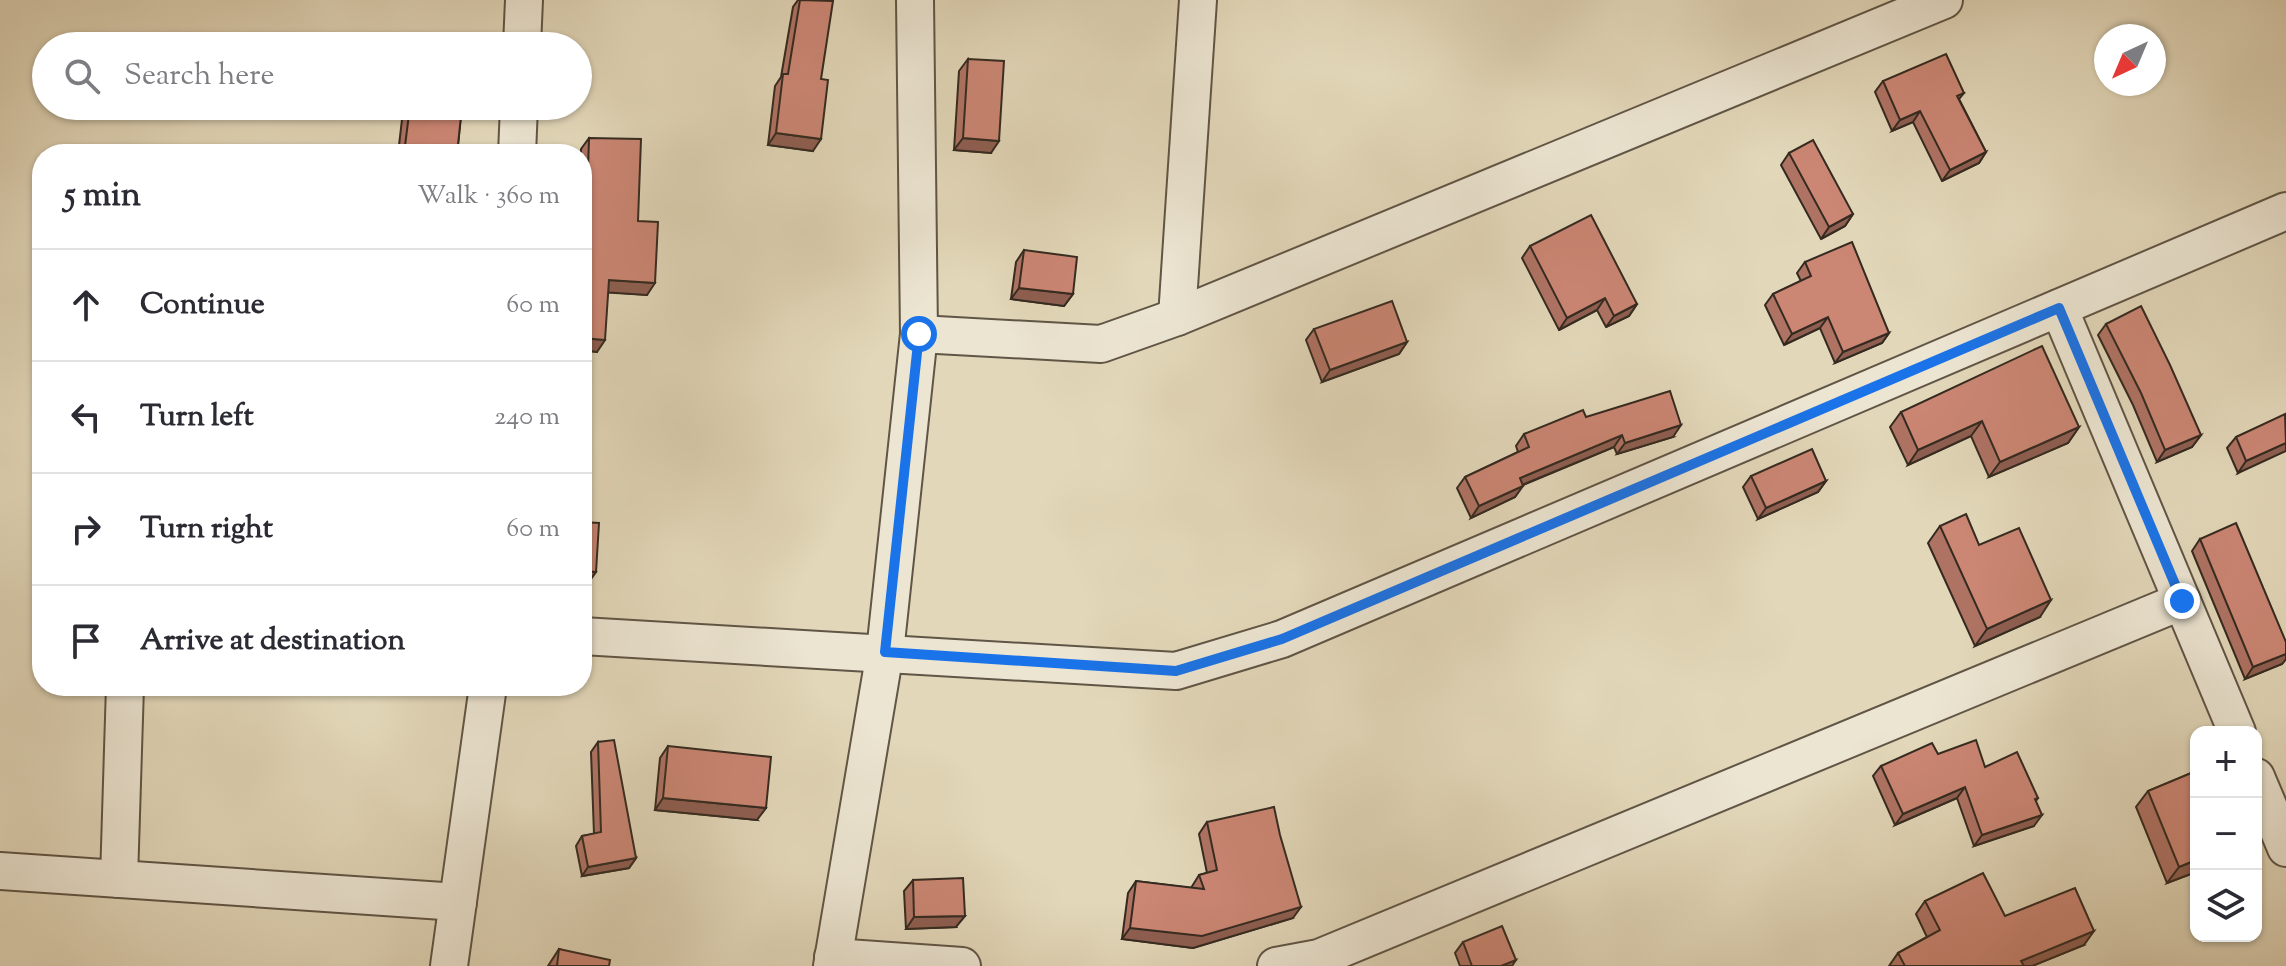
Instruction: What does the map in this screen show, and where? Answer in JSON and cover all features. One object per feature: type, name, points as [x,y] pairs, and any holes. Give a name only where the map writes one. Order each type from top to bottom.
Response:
[{"type":"street","points":[[523,32],[524,0]]},
{"type":"street","points":[[915,0],[919,334],[885,652],[833,962],[962,966]]},
{"type":"street","points":[[1177,317],[1198,0]]},
{"type":"street","points":[[919,334],[1101,344],[1177,317],[1944,0]]},
{"type":"street","points":[[517,144],[518,120]]},
{"type":"street","points":[[592,637],[1176,671],[1282,639],[2286,211]]},
{"type":"street","points":[[2059,308],[2234,726]]},
{"type":"street","points":[[1276,966],[1319,958],[2182,601]]},
{"type":"street","points":[[119,879],[125,696]]},
{"type":"street","points":[[449,966],[487,696]]},
{"type":"street","points":[[2269,789],[2286,848]]},
{"type":"street","points":[[0,871],[458,902]]},
{"type":"building","points":[[800,0],[833,1],[821,79],[828,80],[821,139],[776,133],[783,74],[788,74]]},
{"type":"building","points":[[1946,54],[1964,93],[1957,96],[1986,152],[1950,170],[1920,111],[1900,120],[1883,81]]},
{"type":"building","points":[[968,59],[1004,61],[999,141],[963,138]]},
{"type":"building","points":[[408,120],[461,120],[458,144],[405,144]]},
{"type":"building","points":[[589,138],[641,139],[638,221],[658,222],[655,283],[609,280],[605,340],[592,339],[592,144],[589,144]]},
{"type":"building","points":[[1813,140],[1853,214],[1829,227],[1789,153]]},
{"type":"building","points":[[1591,215],[1637,304],[1614,316],[1605,298],[1567,318],[1530,246]]},
{"type":"building","points":[[1852,242],[1889,333],[1843,352],[1828,317],[1792,334],[1773,294],[1811,276],[1805,262]]},
{"type":"building","points":[[1024,250],[1077,257],[1073,294],[1019,288]]},
{"type":"building","points":[[1392,301],[1407,342],[1330,370],[1314,329]]},
{"type":"building","points":[[2141,306],[2201,435],[2165,450],[2141,393],[2106,324]]},
{"type":"building","points":[[2042,346],[2079,427],[2000,462],[1982,421],[1918,450],[1901,412]]},
{"type":"building","points":[[1670,391],[1681,425],[1625,443],[1622,435],[1520,478],[1523,486],[1479,506],[1465,477],[1529,447],[1524,434],[1583,410],[1586,417]]},
{"type":"building","points":[[2285,414],[2286,443],[2246,461],[2236,437]]},
{"type":"building","points":[[1812,449],[1826,481],[1766,508],[1751,476]]},
{"type":"building","points":[[1966,514],[1979,545],[2019,528],[2051,600],[1987,629],[1940,526]]},
{"type":"building","points":[[592,523],[599,523],[596,572],[592,572]]},
{"type":"building","points":[[2236,523],[2286,642],[2286,654],[2253,667],[2200,539]]},
{"type":"building","points":[[614,740],[636,858],[588,867],[582,836],[601,832],[598,742]]},
{"type":"building","points":[[1976,740],[1985,767],[2017,752],[2038,798],[2035,799],[2042,815],[1982,835],[1965,787],[1903,814],[1881,766],[1932,743],[1938,754]]},
{"type":"building","points":[[668,746],[771,757],[766,808],[663,798]]},
{"type":"building","points":[[2190,774],[2190,862],[2179,867],[2148,791]]},
{"type":"building","points":[[1274,807],[1301,907],[1202,936],[1130,928],[1136,881],[1204,889],[1199,875],[1217,870],[1207,822]]},
{"type":"building","points":[[1983,873],[2005,916],[2075,888],[2094,931],[2021,961],[2024,966],[1905,966],[1898,953],[1940,930],[1925,901]]},
{"type":"building","points":[[963,878],[965,916],[914,917],[913,880]]},
{"type":"building","points":[[1502,926],[1516,960],[1501,966],[1472,966],[1463,942]]},
{"type":"building","points":[[559,949],[610,960],[609,966],[557,966]]},
{"type":"route","points":[[919,334],[885,652],[1176,671],[1282,639],[2059,308],[2182,601]]}]
